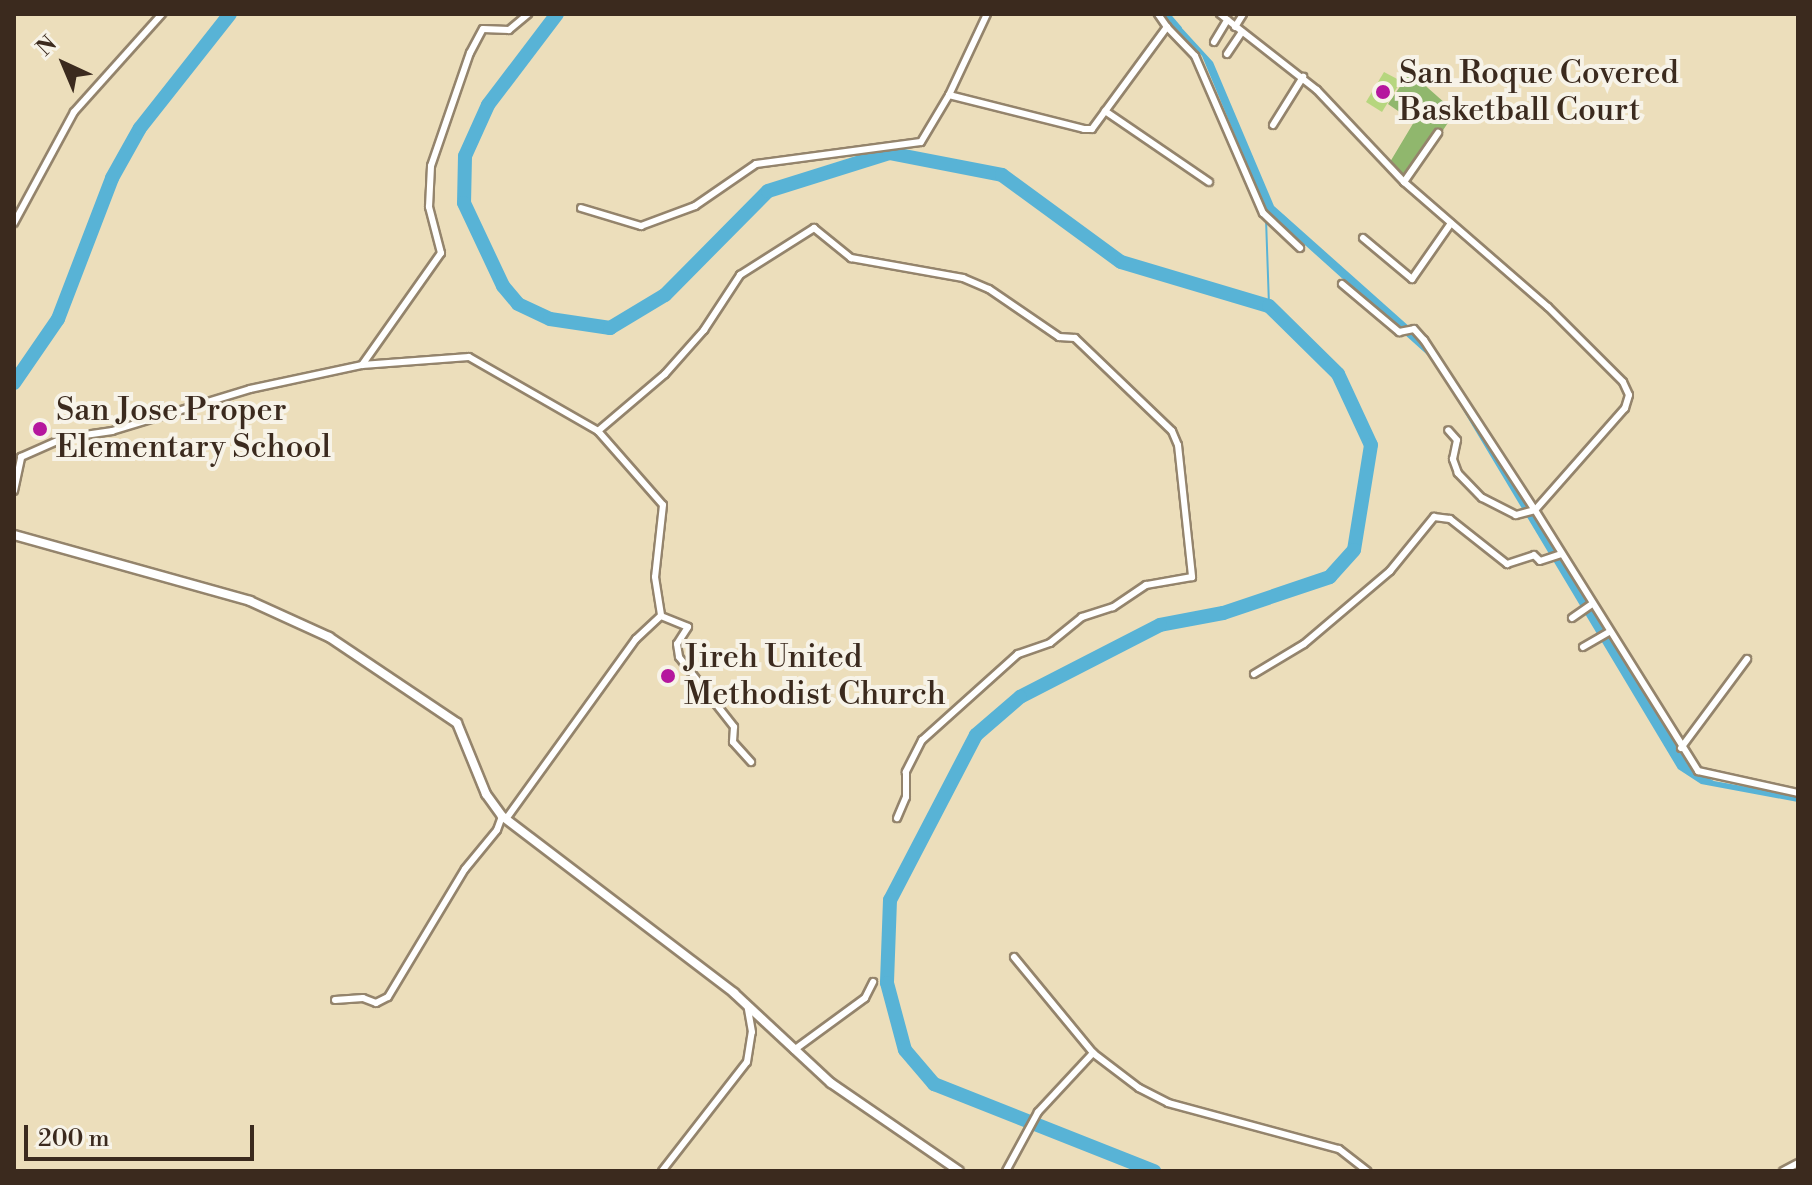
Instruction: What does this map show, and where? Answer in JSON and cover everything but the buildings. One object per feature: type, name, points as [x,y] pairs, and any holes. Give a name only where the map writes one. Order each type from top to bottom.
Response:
[{"type":"street","points":[[14,223],[82,100],[162,14]]},
{"type":"street","points":[[362,365],[441,253],[429,207],[431,166],[470,53],[483,29],[509,30],[528,14]]},
{"type":"street","points":[[581,208],[641,226],[695,206],[756,164],[921,142],[949,95],[987,14]]},
{"type":"street","points":[[1158,14],[1195,56],[1263,213],[1300,248]]},
{"type":"street","points":[[1220,14],[1303,77],[1404,182],[1581,338],[1627,388],[1628,402],[1618,417],[1530,511],[1516,515],[1482,498],[1458,473],[1453,459],[1457,440],[1448,430]]},
{"type":"street","points":[[1235,27],[1243,14]]},
{"type":"street","points":[[1214,42],[1227,20]]},
{"type":"street","points":[[949,95],[1092,129],[1167,27]]},
{"type":"street","points":[[1227,54],[1242,32]]},
{"type":"street","points":[[1273,125],[1303,77]]},
{"type":"street","points":[[1105,111],[1209,182]]},
{"type":"street","points":[[1404,182],[1438,133]]},
{"type":"street","points":[[1363,238],[1412,279],[1451,223]]},
{"type":"street","points":[[598,431],[665,374],[704,330],[740,275],[814,228],[851,258],[963,278],[989,289],[1059,337],[1075,338],[1172,431],[1178,445],[1192,577],[1146,585],[1113,607],[1082,617],[1050,643],[1018,654],[922,740],[906,772],[906,797],[897,818]]},
{"type":"street","points":[[1342,284],[1435,352],[1604,634],[1681,748],[1707,776],[1798,793]]},
{"type":"street","points":[[14,491],[18,458],[64,438],[112,431],[250,389],[362,365],[469,357],[598,431],[666,510],[655,577],[661,616]]},
{"type":"street","points":[[1254,674],[1304,644],[1390,571],[1434,517],[1450,519],[1507,564],[1534,555],[1540,561],[1557,556]]},
{"type":"street","points":[[15,534],[250,601],[329,637],[457,723],[486,794],[504,818],[747,1005],[794,1050],[880,1121],[959,1171]]},
{"type":"street","points":[[1572,618],[1588,607]]},
{"type":"street","points":[[661,616],[686,624],[689,632],[676,651],[734,727],[733,742],[751,762]]},
{"type":"street","points":[[335,1000],[363,998],[376,1003],[388,997],[465,869],[497,830],[636,639],[661,616]]},
{"type":"street","points":[[1583,647],[1604,634]]},
{"type":"street","points":[[1681,748],[1747,659]]},
{"type":"street","points":[[1014,957],[1093,1053],[1168,1103],[1320,1143],[1347,1154],[1367,1171]]},
{"type":"street","points":[[794,1050],[865,998],[873,982]]},
{"type":"street","points":[[662,1171],[747,1062],[752,1032],[747,1005]]},
{"type":"street","points":[[1006,1171],[1038,1112],[1093,1053]]},
{"type":"street","points":[[1783,1171],[1792,1169],[1798,1163]]},
{"type":"green space","name":"San Roque Covered Basketball Court","points":[[1384,72],[1401,81],[1382,112],[1366,102]]},
{"type":"green space","points":[[1410,72],[1455,112],[1409,182],[1390,162],[1414,122],[1388,104]]},
{"type":"water","points":[[1161,14],[1169,14],[1213,62],[1274,206],[1439,353],[1690,768],[1714,781],[1798,796],[1798,802],[1701,784],[1678,769],[1433,360],[1266,210],[1202,56]]},
{"type":"waterway","points":[[14,383],[58,319],[112,178],[140,128],[230,14]]},
{"type":"waterway","points":[[557,14],[488,105],[465,156],[464,203],[503,286],[518,304],[550,319],[610,328],[665,295],[768,191],[889,153],[1002,175],[1121,262],[1269,306],[1338,374],[1371,445],[1354,550],[1330,577],[1223,613],[1160,625],[1020,697],[976,735],[890,900],[887,983],[905,1050],[934,1084],[1154,1171]]},
{"type":"waterway","points":[[1169,14],[1181,28]]},
{"type":"waterway","points":[[1192,43],[1198,55]]},
{"type":"waterway","points":[[1213,90],[1246,165]]},
{"type":"waterway","points":[[1282,215],[1306,238]]},
{"type":"waterway","points":[[1266,219],[1269,306]]},
{"type":"place","name":"San Roque Covered Basketball Court","points":[[1383,92]]},
{"type":"place","name":"San Jose Proper Elementary School","points":[[40,429]]},
{"type":"place","name":"Jireh United Methodist Church","points":[[668,676]]}]
